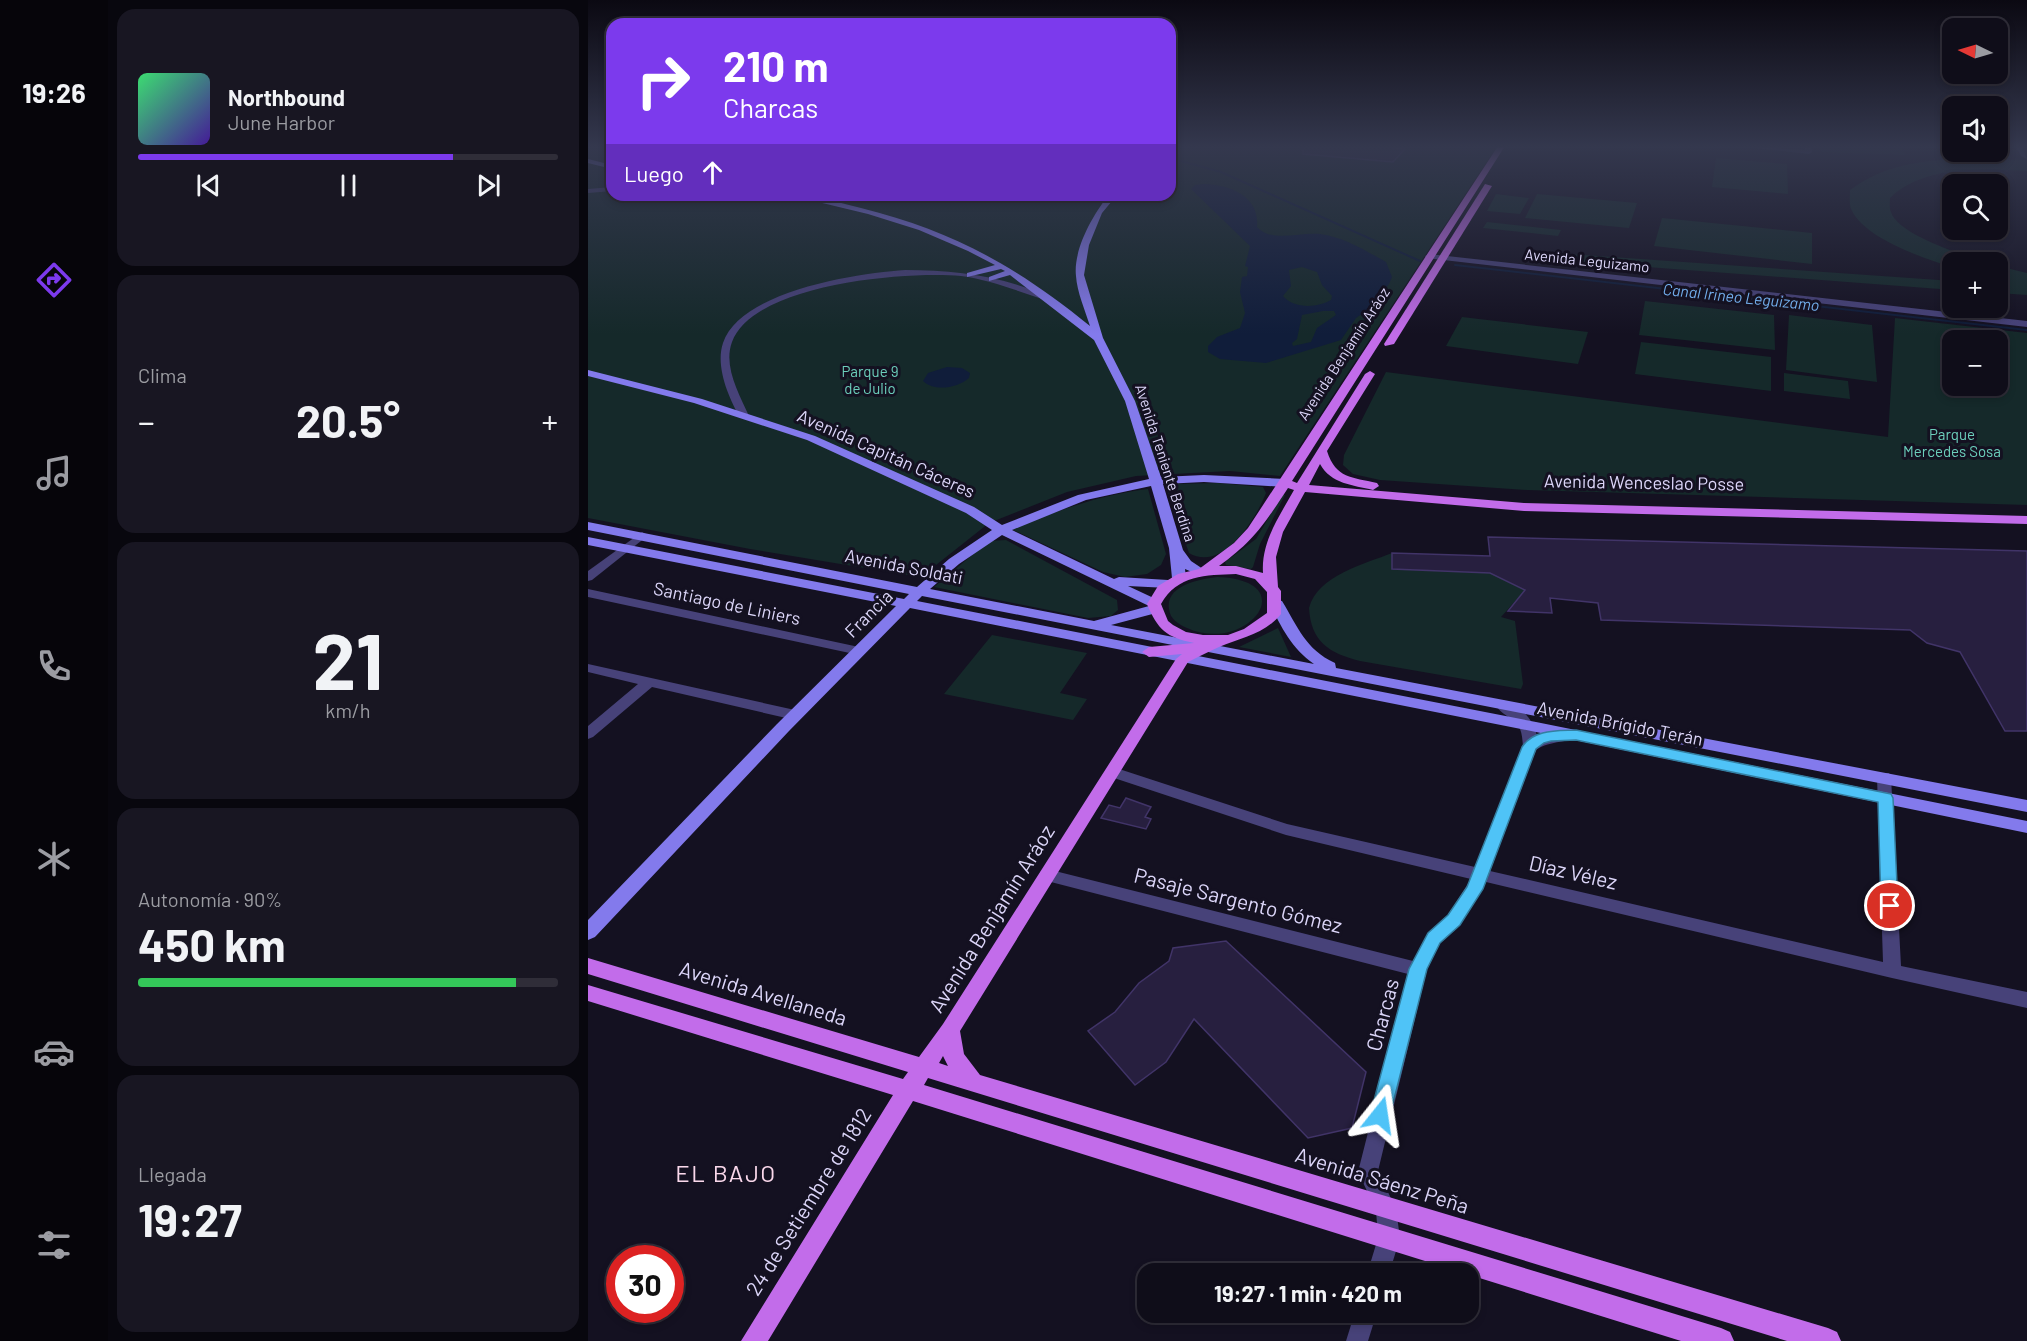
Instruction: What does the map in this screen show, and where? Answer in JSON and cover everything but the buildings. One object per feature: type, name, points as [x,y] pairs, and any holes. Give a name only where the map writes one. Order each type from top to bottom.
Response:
[{"type":"main road","points":[[849,209],[888,218],[951,240],[1011,272],[1049,298],[1098,338]]},
{"type":"main road","name":"Avenida Teniente Berdina","points":[[1102,209],[1085,245],[1080,275],[1098,338],[1130,401],[1178,553],[1173,581]]},
{"type":"main road","name":"Avenida Benjamín Aráoz","points":[[1202,570],[1239,546],[1253,531],[1369,357],[1429,256],[1460,209]]},
{"type":"main road","name":"Avenida Benjamín Aráoz","points":[[1277,604],[1271,587],[1269,557],[1272,544],[1285,516],[1321,451],[1473,209]]},
{"type":"main road","points":[[970,275],[1001,266]]},
{"type":"main road","points":[[992,279],[1011,272]]},
{"type":"main road","name":"Avenida Capitán Cáceres","points":[[588,373],[698,401],[811,438],[970,510],[1000,530],[1155,606]]},
{"type":"main road","points":[[1321,451],[1325,464],[1332,474],[1374,486]]},
{"type":"main road","name":"Francia","points":[[588,932],[795,715],[957,558],[1000,530],[1067,503],[1155,482],[1223,479],[1261,482]]},
{"type":"main road","name":"Avenida Wenceslao Posse","points":[[1261,482],[1374,486],[1547,499],[2027,512]]},
{"type":"main road","points":[[1302,485],[1334,490],[1524,507],[2027,520]]},
{"type":"main road","points":[[1285,516],[1309,498],[1334,490]]},
{"type":"main road","name":"Avenida Soldati","points":[[588,526],[1090,624],[1161,632]]},
{"type":"main road","name":"Avenida Soldati","points":[[588,541],[1149,652],[1197,650]]},
{"type":"main road","points":[[1178,553],[1186,564],[1202,570],[1237,570],[1251,574],[1271,587]]},
{"type":"main road","points":[[1095,576],[1135,584],[1173,581],[1202,570]]},
{"type":"main road","points":[[1173,581],[1159,594],[1155,606],[1161,632],[1172,646],[1197,650],[1254,631],[1274,614],[1277,604]]},
{"type":"main road","points":[[1277,604],[1296,642],[1310,657],[1332,667],[1373,680]]},
{"type":"main road","points":[[1090,624],[1120,619],[1155,606]]},
{"type":"main road","points":[[1161,632],[1174,632],[1196,639],[1197,650]]},
{"type":"main road","name":"Avenida Benjamín Aráoz","points":[[908,1090],[950,1030],[1113,772],[1197,650]]},
{"type":"main road","name":"Avenida Brígido Terán","points":[[1197,650],[1497,703],[2027,806]]},
{"type":"main road","name":"Avenida Brígido Terán","points":[[1197,650],[1527,725],[2027,827]]},
{"type":"main road","name":"Avenida Avellaneda","points":[[588,966],[923,1068]]},
{"type":"main road","points":[[588,993],[1721,1341]]},
{"type":"main road","points":[[950,1030],[954,1058],[974,1084]]},
{"type":"main road","name":"Avenida Sáenz Peña","points":[[923,1068],[1827,1341]]},
{"type":"main road","name":"24 de Setiembre de 1812","points":[[754,1341],[908,1090]]},
{"type":"street","name":"Avenida Leguizamo","points":[[1429,256],[2027,324]]},
{"type":"street","points":[[744,416],[725,362],[728,339],[744,320],[764,307],[818,286],[904,272],[970,275],[992,279],[1049,298]]},
{"type":"street","points":[[588,577],[642,535]]},
{"type":"street","name":"Santiago de Liniers","points":[[588,593],[859,651]]},
{"type":"street","points":[[588,668],[795,715]]},
{"type":"street","points":[[588,734],[649,682]]},
{"type":"street","points":[[1497,703],[1516,712],[1527,725]]},
{"type":"street","name":"Charcas","points":[[1386,1209],[1368,1172],[1418,969],[1434,938],[1454,920],[1475,889],[1530,747],[1527,725]]},
{"type":"street","points":[[1530,747],[1539,739],[1576,735]]},
{"type":"street","name":"Díaz Vélez","points":[[1113,772],[1286,829],[1892,971],[2027,1000]]},
{"type":"street","points":[[1884,777],[1892,971]]},
{"type":"street","name":"Pasaje Sargento Gómez","points":[[1047,875],[1205,917],[1418,969]]},
{"type":"street","points":[[1381,1263],[1389,1238],[1386,1209]]},
{"type":"street","points":[[1357,1341],[1363,1323]]},
{"type":"green space","name":"Parque 9 de Julio","points":[[588,209],[1456,209],[1280,476],[1230,471],[1136,476],[1067,492],[989,523],[936,565],[913,576],[750,549],[588,518]]},
{"type":"green space","points":[[1488,209],[1523,209],[1520,214],[1487,211]]},
{"type":"green space","points":[[1530,209],[1635,209],[1629,228],[1525,218]]},
{"type":"green space","points":[[1851,209],[1890,209],[1896,220],[1906,229],[1957,252],[1942,252],[1942,264],[1896,246],[1858,220]]},
{"type":"green space","points":[[1662,218],[1812,233],[1812,264],[1654,246]]},
{"type":"green space","points":[[1487,222],[1561,230],[1558,236],[1483,228]]},
{"type":"green space","points":[[1543,254],[1942,280],[1942,289],[1554,260],[1542,257]]},
{"type":"green space","points":[[2008,268],[2027,273],[2027,295],[2008,294],[2008,285],[2010,285],[2008,284]]},
{"type":"green space","points":[[1645,301],[1774,315],[1775,350],[1639,335]]},
{"type":"green space","points":[[1789,315],[1872,325],[1877,382],[1786,370]]},
{"type":"green space","points":[[1462,317],[1588,332],[1578,364],[1446,346]]},
{"type":"green space","name":"Parque Mercedes Sosa","points":[[1895,318],[2001,330],[1942,330],[1942,396],[2008,396],[2008,331],[2027,333],[2027,505],[1527,490],[1380,480],[1353,474],[1343,465],[1344,455],[1386,372],[1888,437]]},
{"type":"green space","points":[[1641,342],[1771,357],[1771,391],[1635,374]]},
{"type":"green space","points":[[1784,373],[1848,381],[1850,399],[1784,391]]},
{"type":"green space","points":[[1218,483],[1263,487],[1266,493],[1246,529],[1236,540],[1214,556],[1201,557],[1189,553],[1166,487],[1171,484]]},
{"type":"green space","points":[[1148,489],[1166,554],[1161,565],[1147,574],[1125,577],[1103,572],[1011,529],[1095,500]]},
{"type":"green space","points":[[1282,495],[1285,495],[1260,544],[1253,567],[1251,569],[1226,565],[1225,562],[1256,539]]},
{"type":"green space","points":[[1006,540],[1117,600],[1118,610],[1111,616],[1088,618],[934,587],[989,541]]},
{"type":"green space","points":[[1392,553],[1392,569],[1490,573],[1525,590],[1501,617],[1515,621],[1523,684],[1521,689],[1360,661],[1331,650],[1318,638],[1310,620],[1309,608],[1322,587],[1344,572]]},
{"type":"green space","points":[[1217,577],[1243,581],[1258,590],[1262,602],[1258,614],[1246,625],[1229,632],[1209,634],[1187,628],[1175,621],[1169,609],[1169,601],[1173,594],[1186,585],[1202,579]]},
{"type":"green space","points":[[1278,628],[1291,657],[1239,647]]},
{"type":"green space","points":[[992,635],[1087,653],[1060,693],[1087,699],[1073,720],[944,694]]},
{"type":"water","points":[[1211,209],[1255,209],[1257,227],[1270,235],[1320,234],[1346,241],[1386,262],[1392,277],[1389,284],[1366,311],[1356,318],[1341,340],[1266,363],[1220,359],[1208,352],[1208,346],[1217,337],[1240,328],[1245,313],[1240,292],[1242,277],[1247,276],[1248,267],[1245,266],[1250,246]],"holes":[[[1302,267],[1317,272],[1322,285],[1332,296],[1331,300],[1319,305],[1306,306],[1293,303],[1283,296],[1291,286],[1289,270]],[[1334,311],[1336,315],[1317,328],[1311,342],[1293,346],[1292,343],[1297,339],[1302,315]]]},
{"type":"water","points":[[947,367],[962,368],[970,373],[969,378],[953,386],[939,388],[923,381],[928,373]]},
{"type":"waterway","points":[[1303,209],[1420,261]]},
{"type":"waterway","name":"Canal Irineo Leguizamo","points":[[1455,265],[2027,330]]},
{"type":"district","name":"EL BAJO","points":[[726,1174]]},
{"type":"route","points":[[1380,1115],[1418,969],[1434,938],[1454,920],[1475,889],[1530,747],[1539,739],[1576,735],[1886,798],[1890,906]]}]
